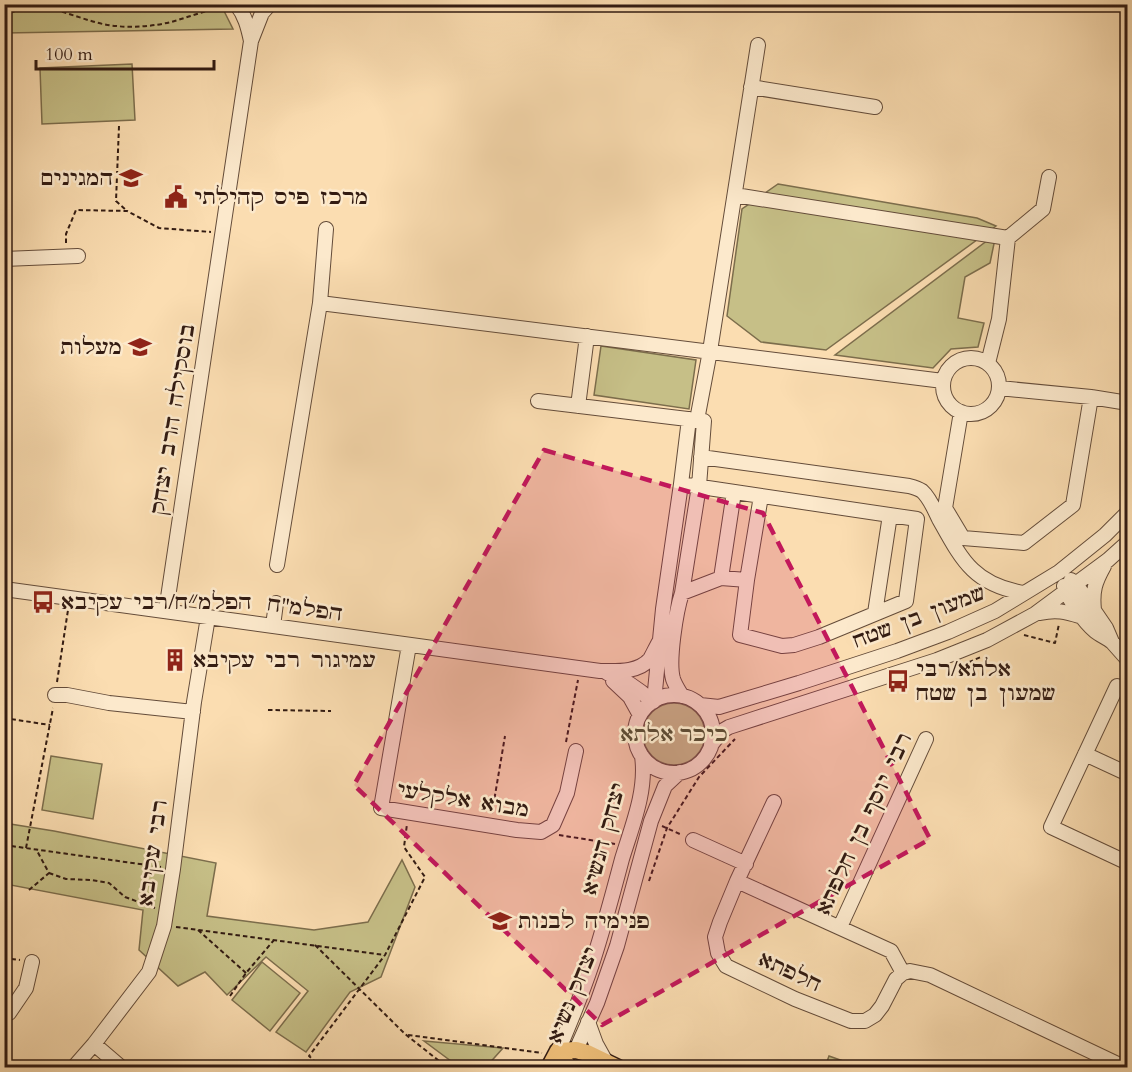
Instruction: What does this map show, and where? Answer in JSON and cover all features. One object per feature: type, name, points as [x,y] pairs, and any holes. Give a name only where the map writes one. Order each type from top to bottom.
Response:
[{"type":"main road","points":[[554,1058],[576,1050],[612,1065]]},
{"type":"main road","name":"יצחק נשיא","points":[[569,1067],[576,1050]]},
{"type":"main road","points":[[554,1058],[569,1067]]},
{"type":"street","points":[[251,41],[262,14],[270,4]]},
{"type":"street","points":[[232,5],[241,10],[248,25],[251,41]]},
{"type":"street","name":"בוסקילה הרב יצחק","points":[[166,611],[251,41]]},
{"type":"street","points":[[654,701],[659,642],[681,484],[710,351],[758,45]]},
{"type":"street","points":[[751,87],[875,107]]},
{"type":"street","points":[[988,363],[999,319],[1008,238],[1043,209],[1049,177]]},
{"type":"street","points":[[735,195],[1008,238]]},
{"type":"street","points":[[277,565],[320,303],[326,229]]},
{"type":"street","points":[[4,259],[72,256]]},
{"type":"street","points":[[320,303],[943,381]]},
{"type":"street","points":[[578,406],[587,336]]},
{"type":"street","points":[[970,358],[988,363],[998,379],[999,388],[993,404],[986,410],[969,414],[952,407],[946,400],[943,390],[943,381],[947,372],[961,360],[970,358]]},
{"type":"street","points":[[999,388],[1128,403]]},
{"type":"street","points":[[961,412],[945,508],[963,538],[1024,543],[1073,505],[1091,397]]},
{"type":"street","points":[[538,401],[696,420]]},
{"type":"street","points":[[682,696],[673,680],[671,666],[677,608],[682,593],[699,486],[701,457],[696,420]]},
{"type":"street","points":[[701,457],[909,486],[922,491],[958,553],[973,571],[1000,588],[1023,593]]},
{"type":"street","points":[[681,484],[917,519],[906,601],[794,645],[782,646],[740,635],[761,496]]},
{"type":"street","points":[[721,578],[734,492]]},
{"type":"street","name":"שמעון בן שטח","points":[[700,705],[719,707],[897,651],[995,611],[1059,572],[1105,535],[1128,512]]},
{"type":"street","points":[[875,613],[890,515]]},
{"type":"street","points":[[711,745],[722,731],[729,727],[937,660],[987,640],[1035,614],[1108,560],[1128,542]]},
{"type":"street","points":[[1089,615],[1095,582],[1108,560]]},
{"type":"street","points":[[1059,572],[1089,615],[1106,628],[1112,642],[1128,660]]},
{"type":"street","points":[[682,593],[721,578],[747,580]]},
{"type":"street","name":"הפלמ\"ח","points":[[8,590],[600,670]]},
{"type":"street","points":[[273,626],[276,603]]},
{"type":"street","points":[[1035,614],[1052,610],[1089,615]]},
{"type":"street","name":"רבי עקיבא","points":[[73,1068],[149,972],[164,919],[173,869],[208,617]]},
{"type":"street","points":[[600,670],[621,671],[639,667],[649,659],[659,642]]},
{"type":"street","name":"מבוא אלקלעי","points":[[409,645],[381,808],[541,832],[554,825],[567,793],[571,748]]},
{"type":"street","points":[[600,670],[626,681],[654,701]]},
{"type":"street","points":[[600,670],[619,685],[636,705],[640,715]]},
{"type":"street","points":[[1117,687],[1051,827],[1128,863]]},
{"type":"street","points":[[55,695],[193,712]]},
{"type":"street","points":[[670,695],[682,696],[700,705],[706,712],[711,724],[711,745],[708,753],[693,768],[680,772],[659,770],[642,756],[635,736],[637,723],[640,715],[654,701],[670,695]]},
{"type":"street","name":"רבי יוסף בן חלפתא","points":[[840,927],[926,739]]},
{"type":"street","points":[[1085,754],[1128,774]]},
{"type":"street","name":"יצחק הנשיא","points":[[554,1058],[578,1005],[594,959],[643,787],[642,756]]},
{"type":"street","name":"יצחק נשיא","points":[[576,1050],[597,1003],[617,946],[651,821],[665,786],[680,772]]},
{"type":"street","points":[[737,881],[774,802]]},
{"type":"street","points":[[693,840],[746,864]]},
{"type":"street","name":"רבי יוסף בן חלפתא","points":[[737,881],[891,951],[903,973]]},
{"type":"street","name":"חלפתא","points":[[737,881],[715,937],[718,953],[726,966],[795,999],[851,1022],[866,1021],[875,1015],[896,979],[903,973]]},
{"type":"street","points":[[4,1016],[9,1013],[26,988],[32,962]]},
{"type":"street","points":[[903,973],[910,971],[930,975],[1126,1067],[1128,1062]]},
{"type":"street","points":[[588,1022],[596,1044],[612,1065]]},
{"type":"street","points":[[94,1044],[122,1068]]},
{"type":"path","points":[[4,16],[19,9],[34,7],[116,26],[152,26],[232,5]]},
{"type":"path","points":[[119,126],[116,201],[127,211],[159,228],[222,233]]},
{"type":"path","points":[[72,256],[66,234],[76,210],[127,211]]},
{"type":"path","points":[[4,641],[8,590]]},
{"type":"path","points":[[26,848],[50,725],[70,598]]},
{"type":"path","points":[[1024,635],[1055,643],[1063,611]]},
{"type":"path","points":[[953,668],[984,656]]},
{"type":"path","points":[[571,748],[580,668]]},
{"type":"path","points":[[268,710],[331,711]]},
{"type":"path","points":[[4,718],[50,725]]},
{"type":"path","points":[[489,826],[505,736]]},
{"type":"path","points":[[648,885],[667,828],[699,777],[736,739]]},
{"type":"path","points":[[322,1068],[309,1056],[385,955],[425,877],[404,848],[408,812]]},
{"type":"path","points":[[651,821],[693,840]]},
{"type":"path","points":[[541,832],[626,846]]},
{"type":"path","points":[[4,845],[173,869]]},
{"type":"path","points":[[36,849],[49,873],[66,879],[92,880],[109,884],[125,897],[164,919],[198,930],[385,955]]},
{"type":"path","points":[[29,890],[49,873]]},
{"type":"path","points":[[198,930],[246,973]]},
{"type":"path","points":[[230,996],[274,940]]},
{"type":"path","points":[[315,945],[405,1034],[448,1068]]},
{"type":"path","points":[[4,958],[32,962]]},
{"type":"path","points":[[405,1034],[554,1058]]},
{"type":"highlighted area","points":[[544,450],[763,513],[930,839],[602,1025],[354,785]]},
{"type":"green space","points":[[4,5],[221,5],[233,29],[5,33]]},
{"type":"green space","points":[[132,64],[135,120],[42,124],[40,68]]},
{"type":"green space","points":[[778,184],[977,218],[996,226],[826,350],[761,342],[727,316],[742,209]]},
{"type":"green space","points":[[996,234],[990,263],[965,277],[958,318],[984,323],[978,347],[951,349],[933,368],[835,355]]},
{"type":"green space","points":[[601,346],[696,360],[689,409],[594,395]]},
{"type":"green space","name":"כיכר אלתא","points":[[674,703],[686,705],[696,712],[703,722],[705,734],[703,746],[696,756],[686,763],[674,765],[662,763],[652,756],[645,746],[643,734],[645,722],[652,712],[662,705]]},
{"type":"green space","points":[[51,756],[102,764],[93,819],[42,810]]},
{"type":"green space","points":[[4,823],[216,863],[207,916],[314,930],[368,922],[402,860],[415,887],[381,977],[350,992],[306,1052],[276,1032],[308,991],[266,957],[227,995],[205,972],[178,986],[139,950],[143,910],[5,884]]},
{"type":"green space","points":[[262,962],[300,993],[270,1031],[232,1000]]},
{"type":"green space","points":[[424,1041],[503,1048],[486,1067],[459,1067]]},
{"type":"green space","points":[[829,1056],[860,1067],[825,1067]]},
{"type":"place","name":"המגינים","points":[[131,178]]},
{"type":"place","name":"מרכז פיס קהילתי","points":[[176,197]]},
{"type":"place","name":"מעלות","points":[[140,347]]},
{"type":"place","name":"הפלמ״ח/רבי עקיבא","points":[[43,602]]},
{"type":"place","name":"עמיגור רבי עקיבא","points":[[175,660]]},
{"type":"place","name":"אלתא/רבי שמעון בן שטח","points":[[898,681]]},
{"type":"place","name":"פנימיה לבנות","points":[[500,921]]}]
